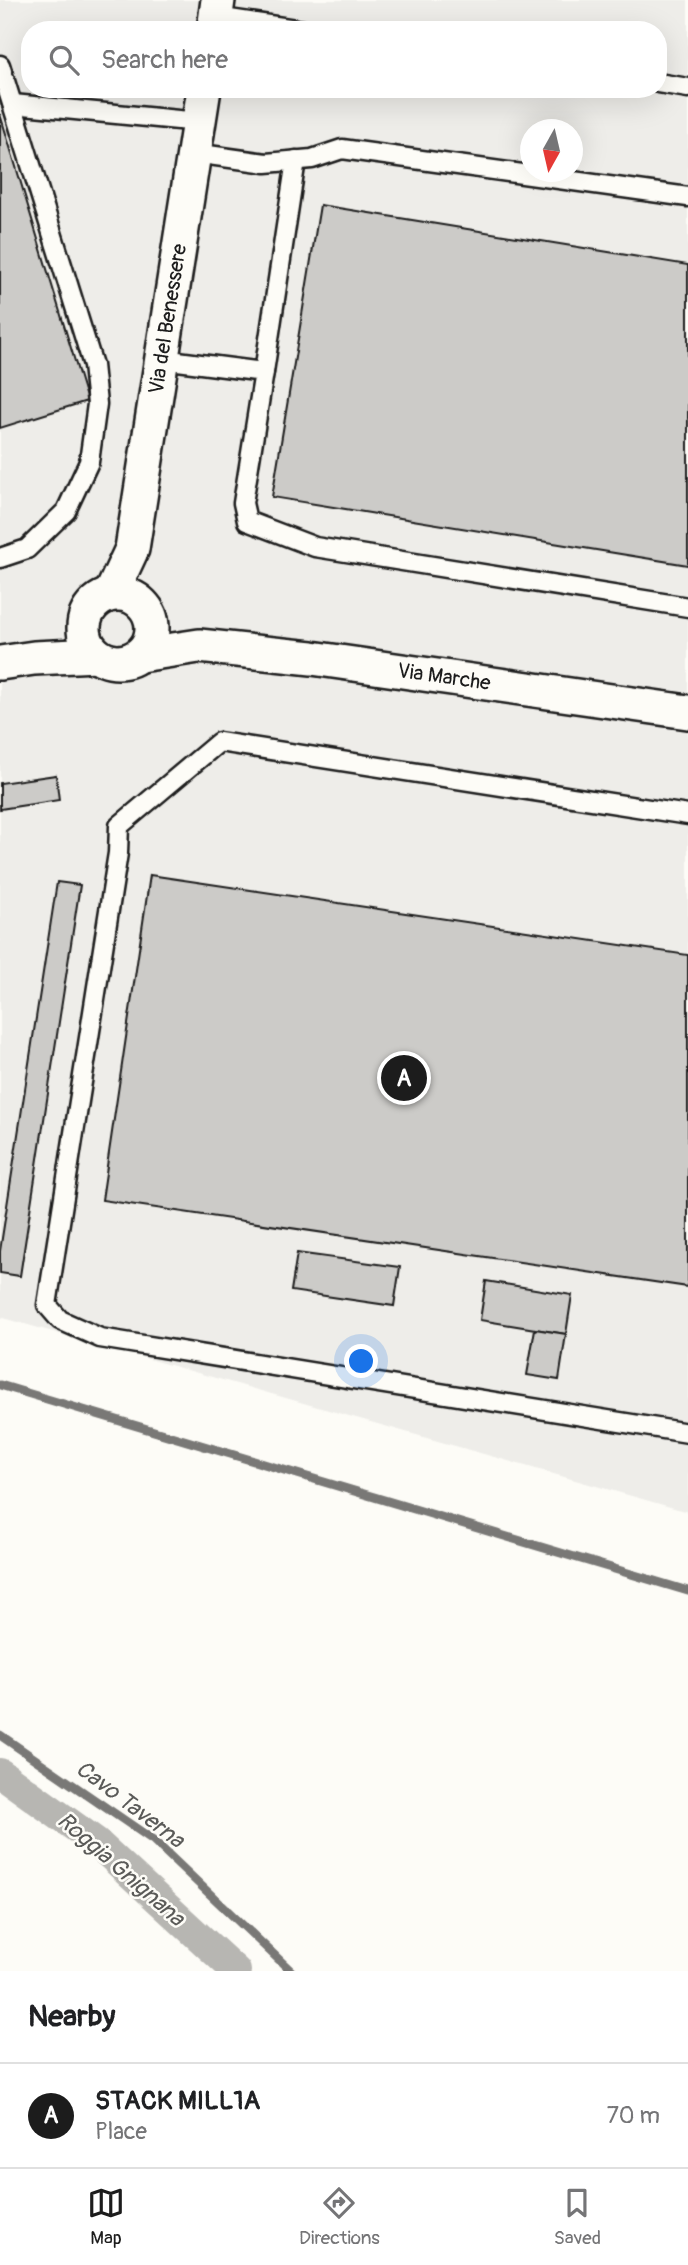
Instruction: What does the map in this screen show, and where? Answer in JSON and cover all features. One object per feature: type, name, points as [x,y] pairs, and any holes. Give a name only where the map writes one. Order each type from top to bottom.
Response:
[{"type":"street","name":"Via del Benessere","points":[[135,607],[132,550],[203,98]]},
{"type":"street","points":[[0,663],[34,658],[97,655],[118,663],[140,655],[151,635],[135,607],[101,598],[92,605],[83,625],[34,658]]},
{"type":"street","name":"Via Marche","points":[[135,607],[199,646]]},
{"type":"street","points":[[83,625],[89,647],[97,655]]},
{"type":"street","name":"Via Marche","points":[[140,655],[199,646],[312,658],[688,712]]},
{"type":"lane","points":[[216,15],[251,21]]},
{"type":"lane","points":[[0,65],[93,365],[97,404],[89,462],[66,511],[27,549],[0,558]]},
{"type":"lane","points":[[667,84],[688,88]]},
{"type":"lane","points":[[13,104],[197,137],[266,163],[312,159],[342,149],[688,197]]},
{"type":"lane","points":[[296,160],[243,503],[247,521],[315,547],[688,607]]},
{"type":"lane","points":[[162,359],[264,372]]},
{"type":"lane","points":[[688,816],[219,742],[119,826],[118,852],[47,1305],[60,1320],[100,1338],[688,1433]]},
{"type":"shaded area","points":[[0,0],[688,0],[688,1512],[0,1317]]},
{"type":"building","points":[[0,114],[87,401],[0,428]]},
{"type":"building","points":[[320,205],[688,265],[688,565],[272,497]]},
{"type":"building","points":[[56,775],[59,800],[0,809],[0,783]]},
{"type":"building","points":[[150,875],[688,955],[688,1287],[102,1200]]},
{"type":"building","points":[[57,882],[80,885],[20,1276],[0,1273],[0,1251]]},
{"type":"building","points":[[297,1253],[400,1267],[394,1306],[291,1291]]},
{"type":"building","points":[[486,1281],[572,1295],[566,1334],[480,1320]]},
{"type":"building","points":[[535,1329],[566,1334],[559,1380],[527,1375]]},
{"type":"waterway","points":[[0,1385],[688,1591]]},
{"type":"waterway","name":"Cavo Taverna","points":[[0,1735],[153,1840],[291,1971]]},
{"type":"waterway","name":"Roggia Gnignana","points":[[0,1773],[96,1842],[236,1971]]},
{"type":"place","name":"STACK MILL1A","points":[[404,1078]]}]
